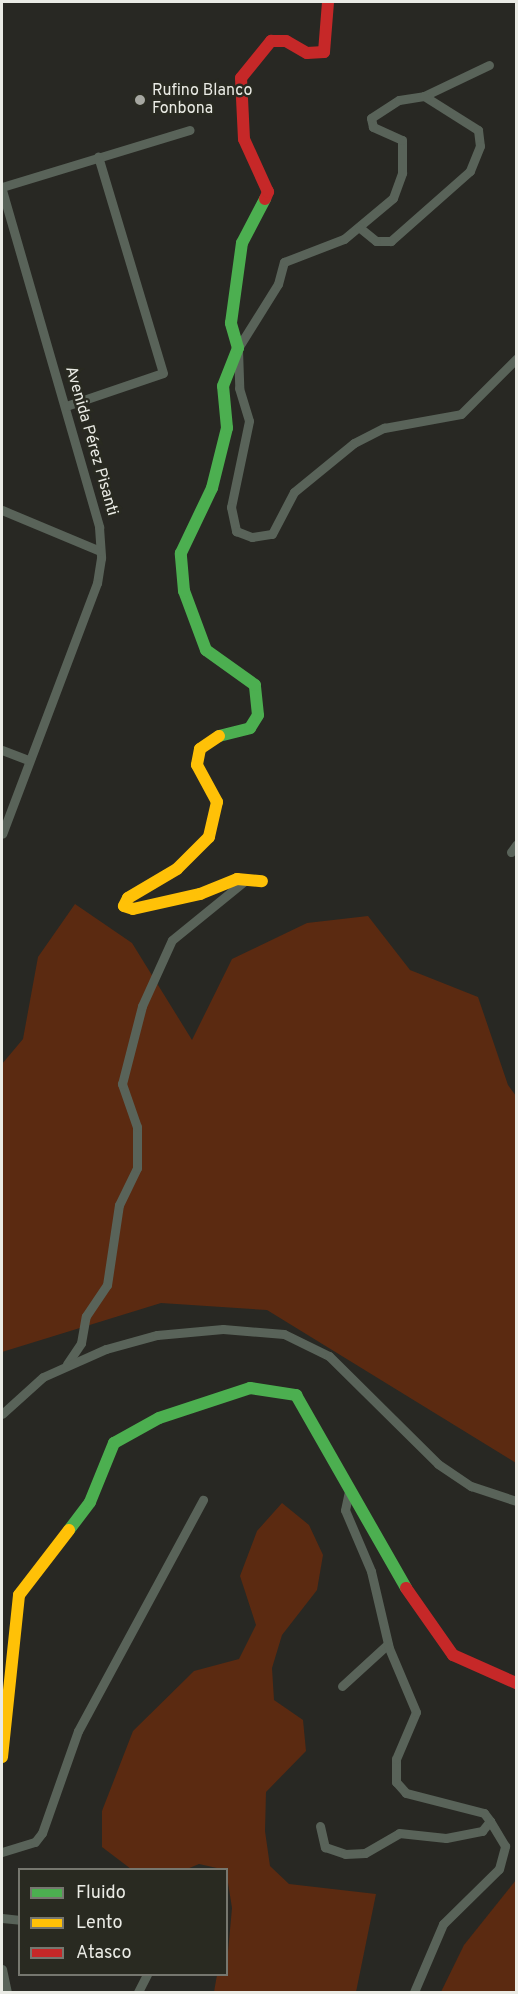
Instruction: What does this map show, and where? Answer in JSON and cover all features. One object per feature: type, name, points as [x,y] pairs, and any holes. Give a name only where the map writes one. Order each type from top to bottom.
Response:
[{"type":"street","points":[[328,2],[324,52],[308,54],[286,41],[271,41],[241,78],[244,139],[268,192],[242,243],[231,309],[238,349],[238,382],[249,421],[231,507],[236,531],[252,537],[272,534],[294,492],[354,443],[384,428],[461,414],[516,359]]},
{"type":"street","points":[[262,881],[247,879],[133,909],[124,906],[131,895],[187,861],[209,837],[217,802],[197,765],[200,749],[213,738],[250,728],[260,708],[255,685],[206,650],[180,572],[183,544],[212,488],[228,428],[223,386],[238,349],[278,284],[284,262],[315,253],[360,228],[393,198],[402,173],[402,140],[373,127],[371,118],[399,100],[424,96],[489,65]]},
{"type":"street","points":[[360,228],[376,241],[391,241],[470,171],[480,146],[478,130],[424,96]]},
{"type":"street","points":[[2,189],[190,130]]},
{"type":"street","points":[[66,406],[163,373],[98,157]]},
{"type":"street","name":"Avenida Pérez Pisanti","points":[[2,189],[99,527],[100,551],[97,584],[28,760],[2,834]]},
{"type":"street","points":[[2,510],[100,551]]},
{"type":"street","points":[[2,750],[28,760]]},
{"type":"street","points":[[67,1364],[81,1343],[86,1316],[107,1285],[119,1206],[137,1168],[137,1126],[122,1084],[142,1006],[172,940],[247,879]]},
{"type":"street","points":[[2,1414],[43,1377],[67,1364],[157,1335],[223,1329],[284,1334],[329,1356],[438,1464],[471,1486],[516,1501]]},
{"type":"street","points":[[2,1757],[13,1613],[19,1595],[90,1502],[114,1443],[133,1429],[249,1388],[282,1389],[304,1406],[349,1491],[436,1636],[453,1654],[516,1683]]},
{"type":"street","points":[[349,1491],[345,1510],[371,1571],[388,1644],[416,1712],[396,1759],[396,1782],[406,1793],[484,1814],[505,1846],[499,1869],[443,1924],[414,1992]]},
{"type":"street","points":[[2,1852],[34,1842],[42,1833],[78,1731],[203,1500]]},
{"type":"street","points":[[342,1686],[388,1644]]},
{"type":"street","points":[[320,1826],[325,1847],[345,1854],[365,1853],[399,1833],[446,1838],[482,1831],[490,1821]]},
{"type":"street","points":[[2,1918],[18,1920]]},
{"type":"street","points":[[2,1969],[7,1992]]},
{"type":"street","points":[[138,1992],[146,1976]]},
{"type":"shaded area","points":[[75,904],[132,943],[192,1040],[232,959],[307,923],[368,916],[410,970],[478,997],[508,1085],[516,1096],[516,1463],[267,1310],[161,1303],[2,1352],[2,1064],[23,1039],[38,957]]},
{"type":"shaded area","points":[[282,1503],[309,1525],[323,1555],[317,1590],[282,1635],[272,1668],[274,1700],[303,1720],[306,1751],[266,1792],[265,1831],[270,1866],[289,1884],[376,1894],[356,1992],[214,1992],[217,1976],[228,1976],[232,1908],[228,1868],[199,1864],[189,1868],[130,1868],[102,1847],[102,1811],[133,1731],[194,1671],[239,1659],[256,1625],[240,1576],[257,1531]]},
{"type":"shaded area","points":[[516,1880],[516,1992],[441,1992],[464,1945]]},
{"type":"traffic: fast","points":[[219,736],[250,728],[258,715],[255,685],[206,650],[184,591],[181,553],[212,488],[227,428],[223,386],[238,348],[231,323],[242,243],[265,199]]},
{"type":"traffic: fast","points":[[69,1530],[90,1502],[114,1443],[159,1418],[250,1388],[296,1395],[406,1588]]},
{"type":"traffic: slow","points":[[219,736],[200,749],[197,765],[217,802],[209,837],[177,869],[128,898],[124,906],[133,909],[200,894],[237,879],[262,881]]},
{"type":"traffic: slow","points":[[2,1757],[19,1595],[69,1530]]},
{"type":"traffic: jam","points":[[265,199],[268,192],[244,139],[241,78],[271,41],[286,41],[307,53],[324,52],[328,2]]},
{"type":"traffic: jam","points":[[406,1588],[453,1655],[516,1683]]},
{"type":"place","name":"Rufino Blanco Fonbona","points":[[140,100]]}]
